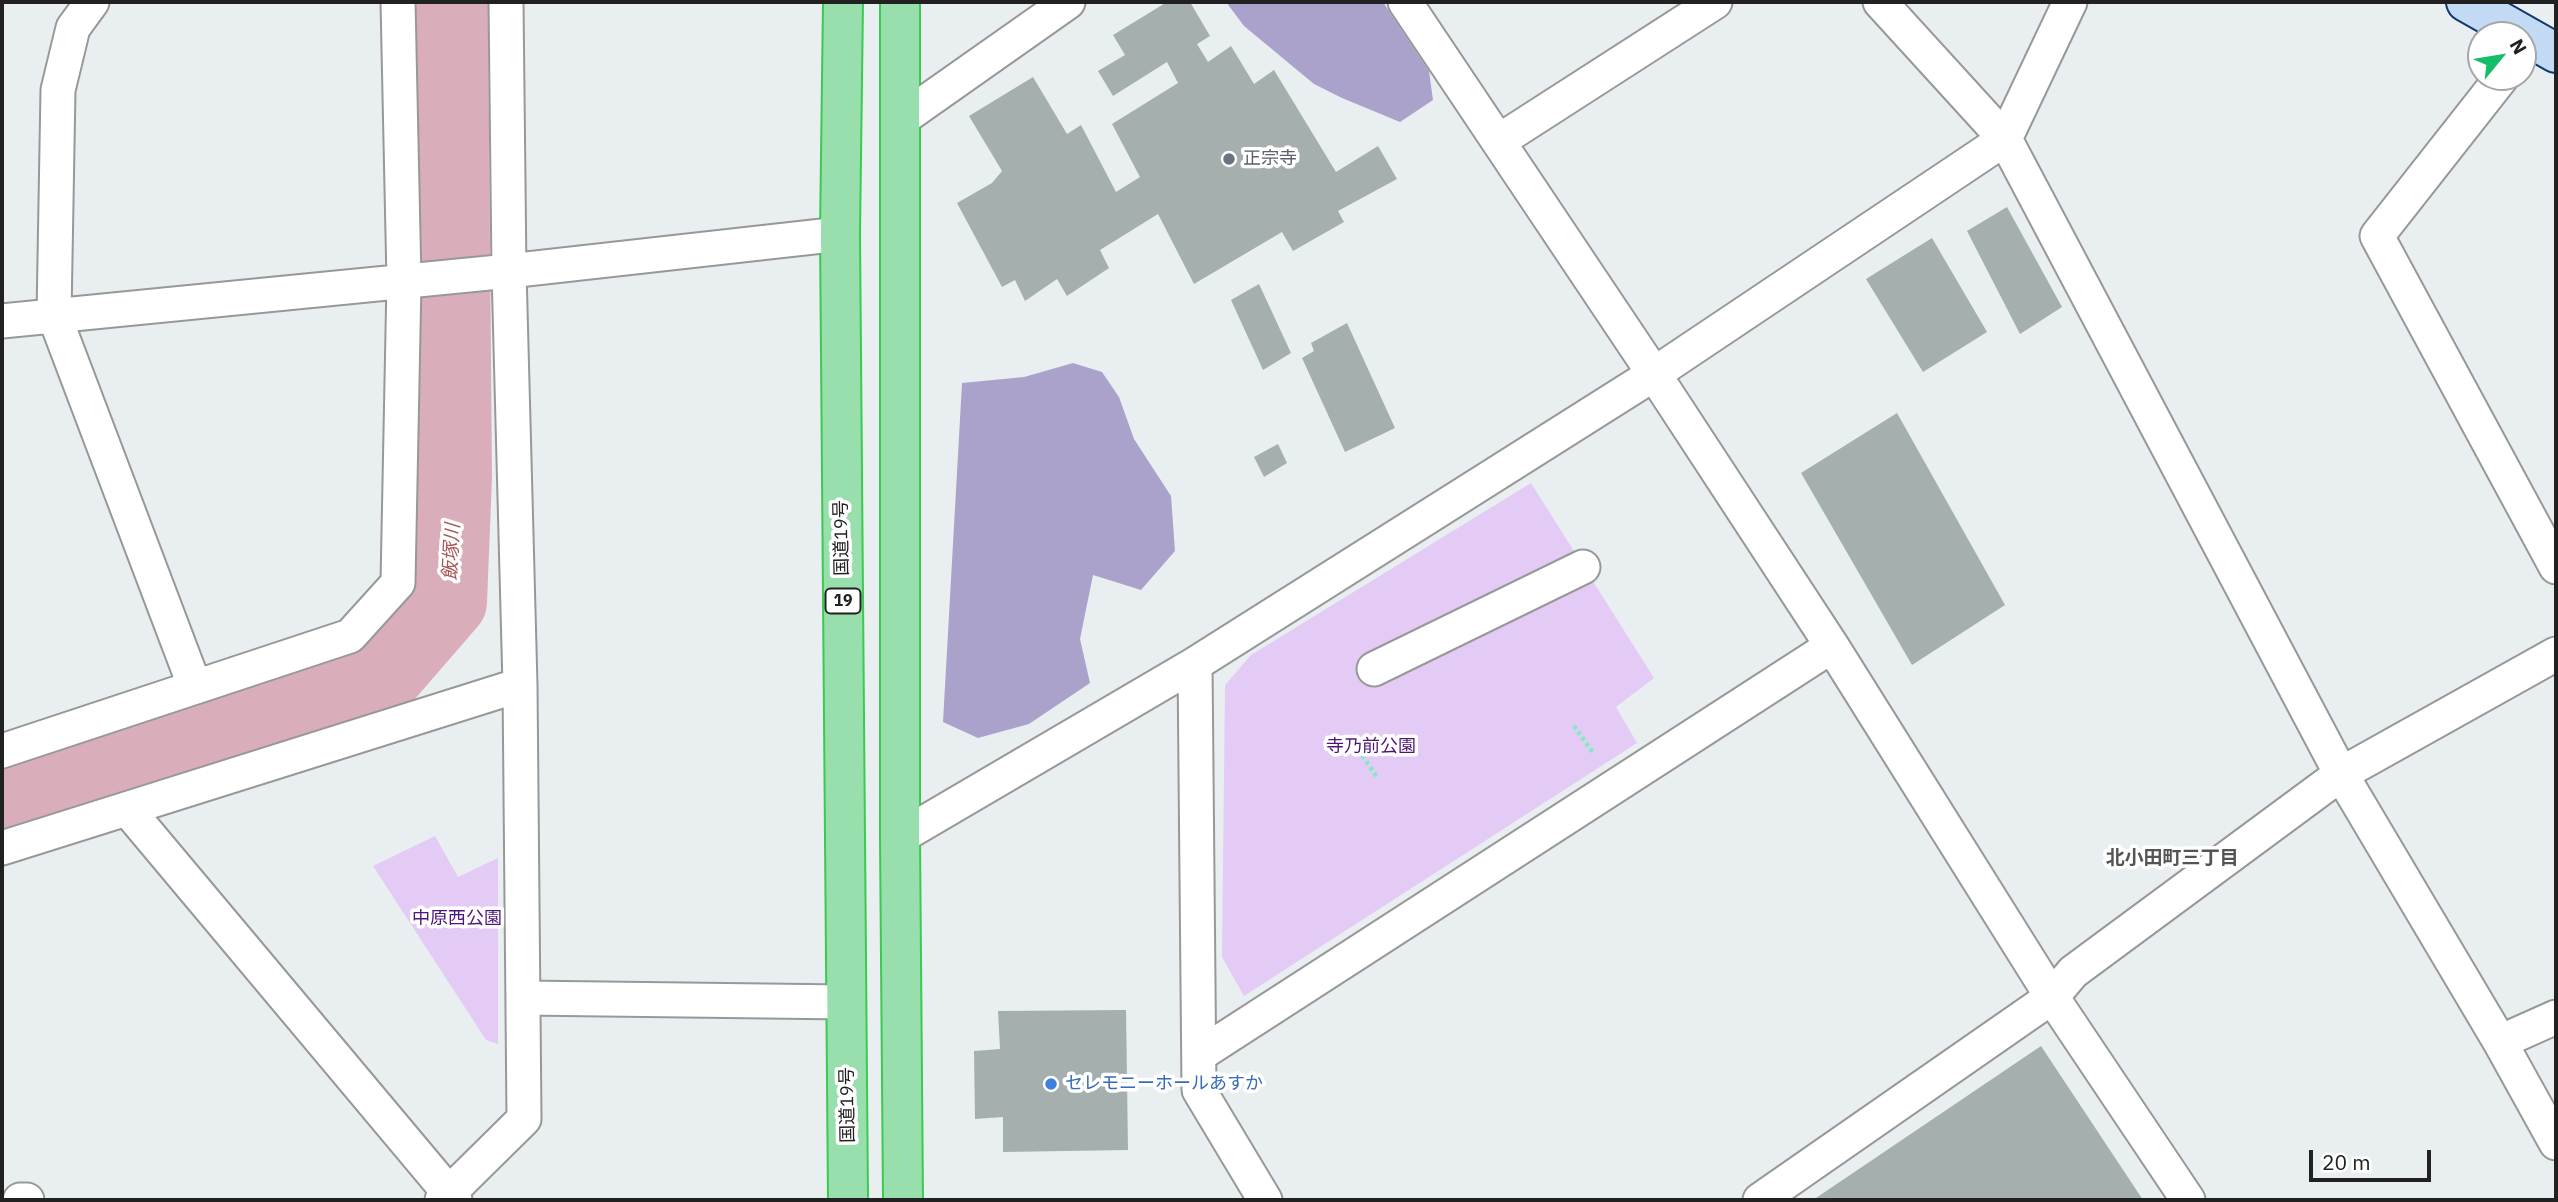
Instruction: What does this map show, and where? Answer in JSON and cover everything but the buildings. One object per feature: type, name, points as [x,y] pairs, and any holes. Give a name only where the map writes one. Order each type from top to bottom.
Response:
[{"type":"highway","name":"国道19号","points":[[843,2],[840,234],[849,1200]]},
{"type":"highway","points":[[900,2],[900,837],[904,1200]]},
{"type":"street","points":[[92,2],[73,28],[58,90],[54,315],[195,687]]},
{"type":"street","points":[[2,751],[350,636],[398,583],[404,281],[398,2]]},
{"type":"street","points":[[128,810],[449,1198],[524,1119],[520,685],[509,271],[506,2]]},
{"type":"street","points":[[899,121],[1068,2]]},
{"type":"street","points":[[1405,2],[1832,646],[2052,997],[2188,1200]]},
{"type":"street","points":[[1499,141],[1715,2]]},
{"type":"street","points":[[1880,2],[2005,139],[2340,774],[2500,1042],[2556,1143]]},
{"type":"street","points":[[900,837],[1195,664],[1654,374],[2005,139],[2070,2]]},
{"type":"street","points":[[2466,2],[2496,21]]},
{"type":"street","points":[[2491,91],[2377,236],[2556,567]]},
{"type":"street","points":[[2,321],[509,271],[840,234]]},
{"type":"street","points":[[1374,669],[1583,566]]},
{"type":"street","points":[[1199,1055],[1832,646]]},
{"type":"street","points":[[1760,1200],[2052,997],[2073,972],[2340,774],[2556,654]]},
{"type":"street","points":[[1195,664],[1199,1090],[1265,1200]]},
{"type":"street","points":[[2,848],[520,685]]},
{"type":"street","points":[[523,998],[847,1002]]},
{"type":"street","points":[[2500,1042],[2556,1017]]},
{"type":"street","points":[[20,1200],[27,1200]]},
{"type":"path","points":[[1351,738],[1376,776]]},
{"type":"shaded area","points":[[1226,2],[1383,2],[1429,71],[1433,100],[1400,122],[1342,98],[1314,84],[1244,26]]},
{"type":"shaded area","points":[[1073,363],[1102,372],[1119,397],[1134,439],[1171,496],[1175,551],[1141,590],[1093,575],[1080,639],[1090,683],[1029,724],[978,738],[943,722],[962,383],[1024,377]]},
{"type":"green space","name":"寺乃前公園","points":[[1531,483],[1654,678],[1616,707],[1637,743],[1244,996],[1222,957],[1225,685],[1251,655]]},
{"type":"green space","name":"中原西公園","points":[[435,836],[458,877],[498,858],[498,1044],[486,1040],[373,866]]},
{"type":"waterway","name":"飯塚川","points":[[2,793],[385,677],[450,602],[455,477],[451,2]]},
{"type":"place","name":"正宗寺","points":[[1229,159]]},
{"type":"place","name":"セレモニーホールあすか","points":[[1051,1084]]},
{"type":"district","name":"北小田町三丁目","points":[[2172,859]]}]
